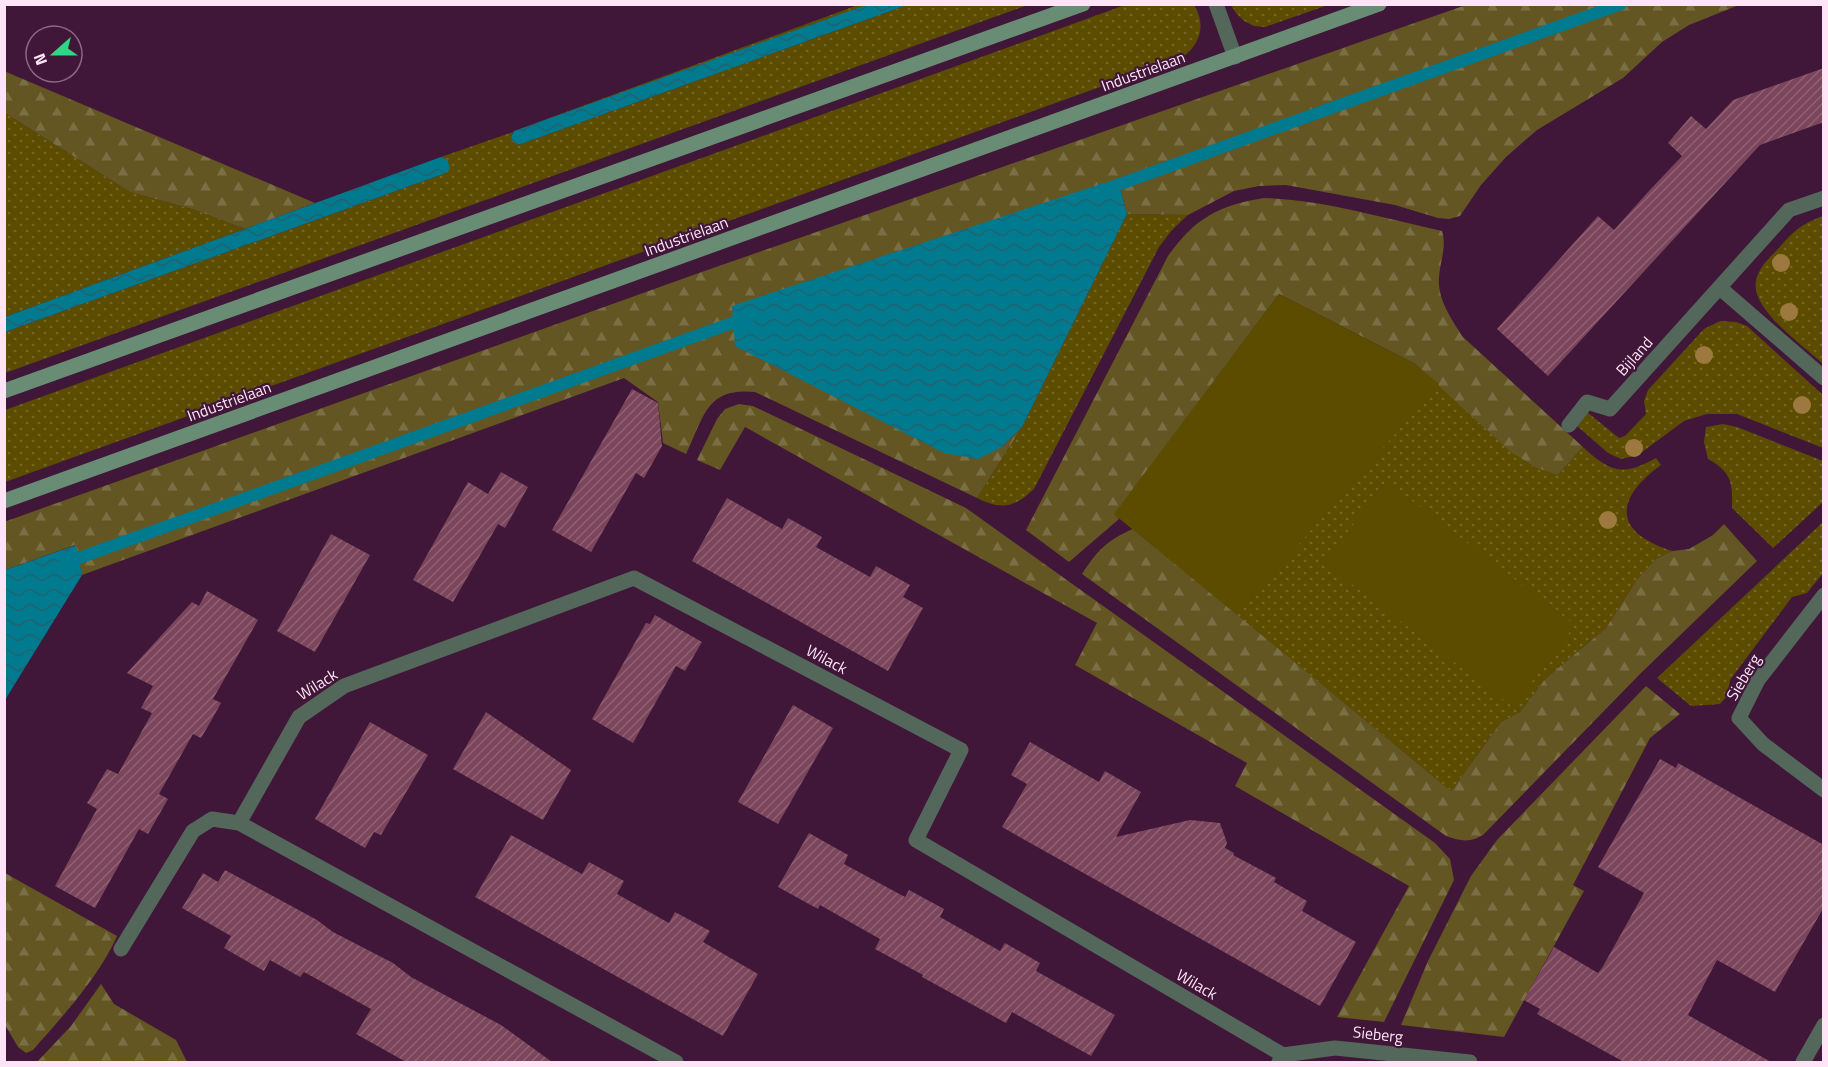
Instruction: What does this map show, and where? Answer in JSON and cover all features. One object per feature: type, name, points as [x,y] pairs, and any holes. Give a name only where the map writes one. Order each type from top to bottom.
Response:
[{"type":"main road","points":[[4,391],[1083,4]]},
{"type":"main road","name":"Industrielaan","points":[[4,501],[1379,4]]},
{"type":"street","points":[[1216,4],[1235,57]]},
{"type":"street","name":"Bijland","points":[[1569,425],[1587,402],[1610,409],[1789,210],[1824,198]]},
{"type":"street","points":[[1720,288],[1824,378]]},
{"type":"street","name":"Wilack","points":[[239,823],[299,717],[344,686],[634,578],[961,750],[916,840],[1281,1059]]},
{"type":"street","name":"Sieberg","points":[[1824,595],[1758,680],[1739,718],[1763,744],[1824,790]]},
{"type":"street","points":[[121,949],[194,831],[212,819],[239,823],[675,1062]]},
{"type":"street","points":[[1803,1062],[1824,1025]]},
{"type":"street","name":"Sieberg","points":[[1281,1059],[1335,1048],[1470,1062]]},
{"type":"shaded area","points":[[858,5],[869,5],[514,131]]},
{"type":"shaded area","points":[[907,5],[1028,5],[5,373],[5,332],[446,173],[444,158],[441,157],[513,132],[511,137],[518,145]]},
{"type":"shaded area","points":[[1125,5],[1194,5],[1201,26],[1198,39],[1183,57],[5,482],[5,410]]},
{"type":"shaded area","points":[[1231,5],[1328,5],[1265,27],[1254,26],[1244,21]]},
{"type":"shaded area","points":[[5,113],[130,192],[195,210],[245,229],[5,317]]},
{"type":"shaded area","points":[[1127,214],[1188,215],[1159,247],[1034,489],[1020,500],[1007,505],[993,504],[977,498],[1022,427]]},
{"type":"shaded area","points":[[1824,216],[1823,364],[1780,327],[1770,315],[1756,292],[1756,281],[1764,264],[1792,234],[1802,226]]},
{"type":"shaded area","points":[[1279,294],[1415,364],[1439,384],[1237,615],[1114,514]]},
{"type":"shaded area","points":[[1720,321],[1736,322],[1747,326],[1823,395],[1823,448],[1737,414],[1707,414],[1684,421],[1638,455],[1621,459],[1608,453],[1576,425],[1587,412],[1619,438],[1625,436],[1646,414],[1644,401],[1648,390],[1704,329]]},
{"type":"shaded area","points":[[1420,369],[1558,475],[1583,447],[1601,462],[1617,469],[1634,468],[1656,458],[1661,465],[1635,490],[1628,502],[1627,514],[1630,524],[1639,534],[1672,551],[1656,559],[1638,578],[1606,628],[1545,679],[1520,712],[1501,722],[1451,791],[1114,514]]},
{"type":"shaded area","points":[[1723,424],[1737,427],[1823,461],[1823,502],[1773,548],[1732,508],[1729,479],[1722,468],[1708,459],[1704,442],[1706,427]]},
{"type":"shaded area","points":[[1386,481],[1575,625],[1513,707],[1324,563]]},
{"type":"shaded area","points":[[1823,522],[1823,573],[1807,593],[1792,597],[1730,680],[1728,695],[1720,704],[1691,706],[1657,678]]},
{"type":"green space","points":[[1466,5],[1739,5],[1689,25],[1662,42],[1623,78],[1537,130],[1506,157],[1481,185],[1460,216],[1449,219],[1438,218],[1395,205],[1286,185],[1259,186],[1234,191],[1188,215],[1127,214],[1121,192],[1002,447],[1022,427],[977,498],[755,392],[726,394],[716,400],[703,417],[686,454],[663,443],[658,402],[624,378],[82,575],[75,545],[5,570],[4,522],[696,274]]},
{"type":"green space","points":[[4,71],[24,79],[24,84],[35,84],[315,203],[245,229],[195,210],[130,192],[5,113]]},
{"type":"green space","points":[[1264,198],[1331,206],[1442,231],[1444,242],[1439,277],[1440,293],[1454,324],[1463,337],[1583,447],[1558,475],[1537,468],[1511,452],[1415,364],[1279,294],[1115,514],[1119,519],[1069,562],[1026,530],[1168,256],[1188,232],[1209,215],[1221,209]]},
{"type":"green space","points":[[739,404],[753,406],[966,508],[1435,843],[1450,859],[1454,880],[1384,1022],[1337,1017],[1409,886],[1235,786],[1247,763],[1075,665],[1097,623],[745,427],[720,470],[697,460],[717,419],[725,409]]},
{"type":"green space","points":[[1724,524],[1757,561],[1640,674],[1483,835],[1469,840],[1446,836],[1082,574],[1103,547],[1116,537],[1133,529],[1451,791],[1501,722],[1520,712],[1545,679],[1606,628],[1638,578],[1656,559],[1672,551],[1689,549],[1713,535]]},
{"type":"green space","points":[[1646,686],[1680,714],[1650,738],[1573,885],[1584,891],[1504,1037],[1401,1025],[1428,961],[1471,876],[1497,840]]},
{"type":"green space","points":[[5,873],[117,936],[79,996],[33,1050],[26,1053],[18,1047],[5,1025]]},
{"type":"green space","points":[[101,984],[114,1004],[176,1040],[187,1062],[37,1062],[71,1026]]},
{"type":"water","points":[[869,4],[907,5],[518,145],[511,137],[514,131]]},
{"type":"water","points":[[441,157],[447,159],[450,168],[446,173],[5,332],[5,317]]},
{"type":"water","points":[[1104,183],[1121,192],[1127,214],[1022,427],[1002,447],[978,459],[944,453],[735,346],[732,306]]},
{"type":"water","points":[[76,545],[82,575],[5,700],[5,570]]},
{"type":"building","points":[[1824,68],[1824,122],[1760,145],[1548,376],[1497,329],[1598,216],[1614,230],[1682,156],[1668,143],[1691,116],[1706,129],[1733,100]]},
{"type":"building","points":[[632,389],[658,403],[662,446],[644,478],[636,473],[591,552],[552,530]]},
{"type":"building","points":[[501,472],[528,487],[505,528],[498,524],[453,602],[413,580],[468,482],[488,494]]},
{"type":"building","points":[[727,498],[782,529],[788,518],[822,537],[816,547],[870,577],[876,566],[910,585],[903,597],[923,608],[888,671],[692,561]]},
{"type":"building","points":[[331,534],[370,555],[315,652],[277,631]]},
{"type":"building","points":[[207,591],[258,620],[213,699],[221,703],[211,721],[201,738],[193,734],[159,794],[168,799],[148,834],[139,829],[95,908],[55,886],[97,809],[87,803],[107,769],[118,774],[152,713],[141,708],[153,686],[127,673],[192,602],[199,606]]},
{"type":"building","points":[[655,615],[702,642],[685,671],[676,666],[633,743],[592,719],[646,623],[650,624]]},
{"type":"building","points":[[793,705],[833,728],[778,824],[738,802]]},
{"type":"building","points":[[486,712],[571,770],[543,820],[453,769]]},
{"type":"building","points":[[370,722],[428,755],[381,835],[374,832],[365,848],[315,819]]},
{"type":"building","points":[[1030,742],[1099,782],[1105,771],[1141,792],[1116,837],[1190,820],[1220,823],[1227,843],[1225,848],[1234,853],[1233,855],[1276,878],[1274,882],[1307,901],[1302,911],[1356,942],[1320,1006],[1002,827],[1027,784],[1011,775]]},
{"type":"building","points":[[1660,759],[1676,768],[1678,763],[1824,845],[1824,907],[1775,992],[1717,960],[1688,1015],[1771,1062],[1624,1062],[1537,1014],[1540,1009],[1524,1000],[1554,947],[1598,973],[1602,968],[1644,893],[1598,867]]},
{"type":"building","points":[[809,833],[848,855],[844,864],[905,897],[909,890],[944,909],[940,917],[1000,951],[1005,943],[1040,963],[1036,971],[1115,1015],[1091,1056],[1012,1012],[1006,1023],[875,949],[880,939],[820,905],[818,909],[778,887]]},
{"type":"building","points":[[511,835],[582,874],[589,862],[624,881],[617,894],[669,923],[675,912],[710,931],[703,942],[758,974],[723,1036],[475,897]]},
{"type":"building","points":[[225,870],[317,920],[333,932],[393,963],[411,977],[501,1025],[552,1062],[406,1062],[356,1034],[371,1009],[304,972],[300,977],[270,960],[264,971],[224,948],[231,936],[182,908],[203,873],[218,882]]},
{"type":"waterway","points":[[1098,192],[1621,4]]},
{"type":"waterway","points":[[65,563],[749,317]]}]
